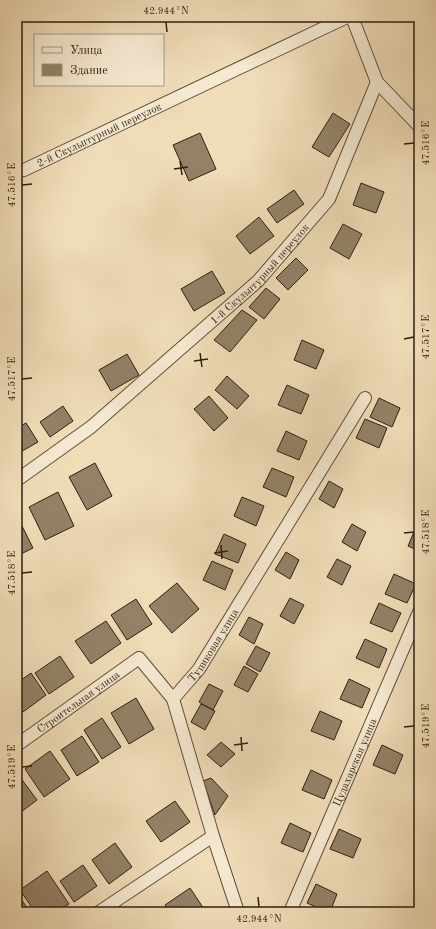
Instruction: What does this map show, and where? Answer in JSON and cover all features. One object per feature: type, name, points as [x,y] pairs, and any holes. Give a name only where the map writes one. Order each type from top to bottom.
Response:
[{"type":"street","name":"2-й Скульптурный переулок","points":[[24,170],[347,17]]},
{"type":"street","points":[[352,17],[377,82],[419,126]]},
{"type":"street","name":"1-й Скульптурный переулок","points":[[17,480],[91,427],[258,281],[329,198],[377,82]]},
{"type":"street","name":"Тупиковая улица","points":[[172,699],[199,670],[365,398]]},
{"type":"street","name":"Цудахарская улица","points":[[290,912],[419,612]]},
{"type":"street","name":"Строительная улица","points":[[17,745],[139,658],[172,699]]},
{"type":"street","points":[[172,699],[213,836],[238,912]]},
{"type":"street","points":[[99,912],[213,836]]},
{"type":"building","points":[[333,113],[350,124],[329,157],[312,147]]},
{"type":"building","points":[[200,133],[216,169],[189,181],[173,145]]},
{"type":"building","points":[[361,183],[384,192],[376,213],[353,205]]},
{"type":"building","points":[[294,190],[304,204],[277,223],[267,209]]},
{"type":"building","points":[[259,217],[274,236],[250,254],[236,236]]},
{"type":"building","points":[[343,224],[362,234],[349,259],[330,248]]},
{"type":"building","points":[[296,258],[308,270],[288,290],[276,278]]},
{"type":"building","points":[[212,271],[225,293],[194,311],[181,289]]},
{"type":"building","points":[[266,288],[280,299],[264,319],[249,307]]},
{"type":"building","points":[[242,310],[257,320],[230,352],[214,340]]},
{"type":"building","points":[[302,340],[324,350],[316,369],[294,360]]},
{"type":"building","points":[[127,354],[139,375],[111,391],[99,370]]},
{"type":"building","points":[[227,376],[249,396],[237,409],[215,390]]},
{"type":"building","points":[[287,385],[309,395],[301,414],[278,405]]},
{"type":"building","points":[[209,396],[228,418],[214,431],[194,409]]},
{"type":"building","points":[[379,398],[400,408],[392,427],[370,417]]},
{"type":"building","points":[[63,406],[73,421],[50,437],[40,422]]},
{"type":"building","points":[[365,419],[387,428],[379,448],[356,438]]},
{"type":"building","points":[[26,423],[38,442],[17,454],[17,428]]},
{"type":"building","points":[[286,431],[307,441],[299,460],[277,451]]},
{"type":"building","points":[[95,463],[112,496],[87,510],[69,477]]},
{"type":"building","points":[[272,468],[294,477],[286,497],[263,487]]},
{"type":"building","points":[[329,481],[343,489],[334,508],[319,499]]},
{"type":"building","points":[[58,492],[74,526],[45,540],[29,507]]},
{"type":"building","points":[[242,497],[264,506],[256,526],[234,516]]},
{"type":"building","points":[[17,516],[33,548],[17,556]]},
{"type":"building","points":[[352,524],[366,532],[357,551],[342,542]]},
{"type":"building","points":[[416,527],[419,528],[419,551],[408,546]]},
{"type":"building","points":[[224,534],[246,544],[238,563],[215,554]]},
{"type":"building","points":[[286,552],[299,560],[290,579],[275,570]]},
{"type":"building","points":[[337,559],[351,566],[342,585],[327,577]]},
{"type":"building","points":[[212,561],[233,570],[225,590],[203,580]]},
{"type":"building","points":[[394,574],[416,584],[407,603],[385,594]]},
{"type":"building","points":[[177,583],[199,609],[172,633],[149,606]]},
{"type":"building","points":[[290,598],[304,605],[294,624],[280,616]]},
{"type":"building","points":[[136,599],[152,624],[127,640],[111,615]]},
{"type":"building","points":[[379,603],[401,613],[392,632],[370,623]]},
{"type":"building","points":[[249,617],[263,624],[254,644],[239,635]]},
{"type":"building","points":[[106,621],[121,643],[91,664],[75,641]]},
{"type":"building","points":[[365,639],[387,649],[379,668],[356,658]]},
{"type":"building","points":[[256,646],[270,653],[260,672],[246,664]]},
{"type":"building","points":[[60,656],[74,677],[49,694],[35,673]]},
{"type":"building","points":[[244,666],[258,674],[248,692],[234,685]]},
{"type":"building","points":[[31,673],[46,695],[23,712],[17,703],[17,683]]},
{"type":"building","points":[[349,679],[370,689],[362,708],[340,699]]},
{"type":"building","points":[[209,684],[223,691],[213,710],[199,702]]},
{"type":"building","points":[[136,698],[154,729],[129,744],[111,713]]},
{"type":"building","points":[[201,704],[215,711],[205,730],[191,722]]},
{"type":"building","points":[[320,711],[342,721],[334,740],[311,731]]},
{"type":"building","points":[[102,718],[121,747],[102,759],[84,730]]},
{"type":"building","points":[[82,736],[99,762],[77,776],[61,750]]},
{"type":"building","points":[[221,742],[235,754],[221,767],[207,755]]},
{"type":"building","points":[[382,745],[403,755],[395,774],[373,765]]},
{"type":"building","points":[[50,751],[70,779],[44,797],[25,769]]},
{"type":"building","points":[[311,770],[332,780],[324,799],[302,790]]},
{"type":"building","points":[[17,773],[37,800],[17,815]]},
{"type":"building","points":[[211,778],[228,796],[215,815],[203,781]]},
{"type":"building","points":[[175,801],[190,822],[161,842],[146,821]]},
{"type":"building","points":[[290,823],[311,833],[303,852],[281,843]]},
{"type":"building","points":[[339,829],[361,839],[353,858],[330,849]]},
{"type":"building","points":[[115,843],[132,867],[109,884],[92,860]]},
{"type":"building","points":[[83,865],[97,886],[74,902],[60,881]]},
{"type":"building","points":[[47,871],[69,904],[57,912],[35,912],[20,890]]},
{"type":"building","points":[[316,884],[337,894],[330,912],[307,903]]},
{"type":"building","points":[[190,888],[206,912],[170,912],[165,905]]},
{"type":"building","points":[[17,893],[30,912],[17,912]]}]
